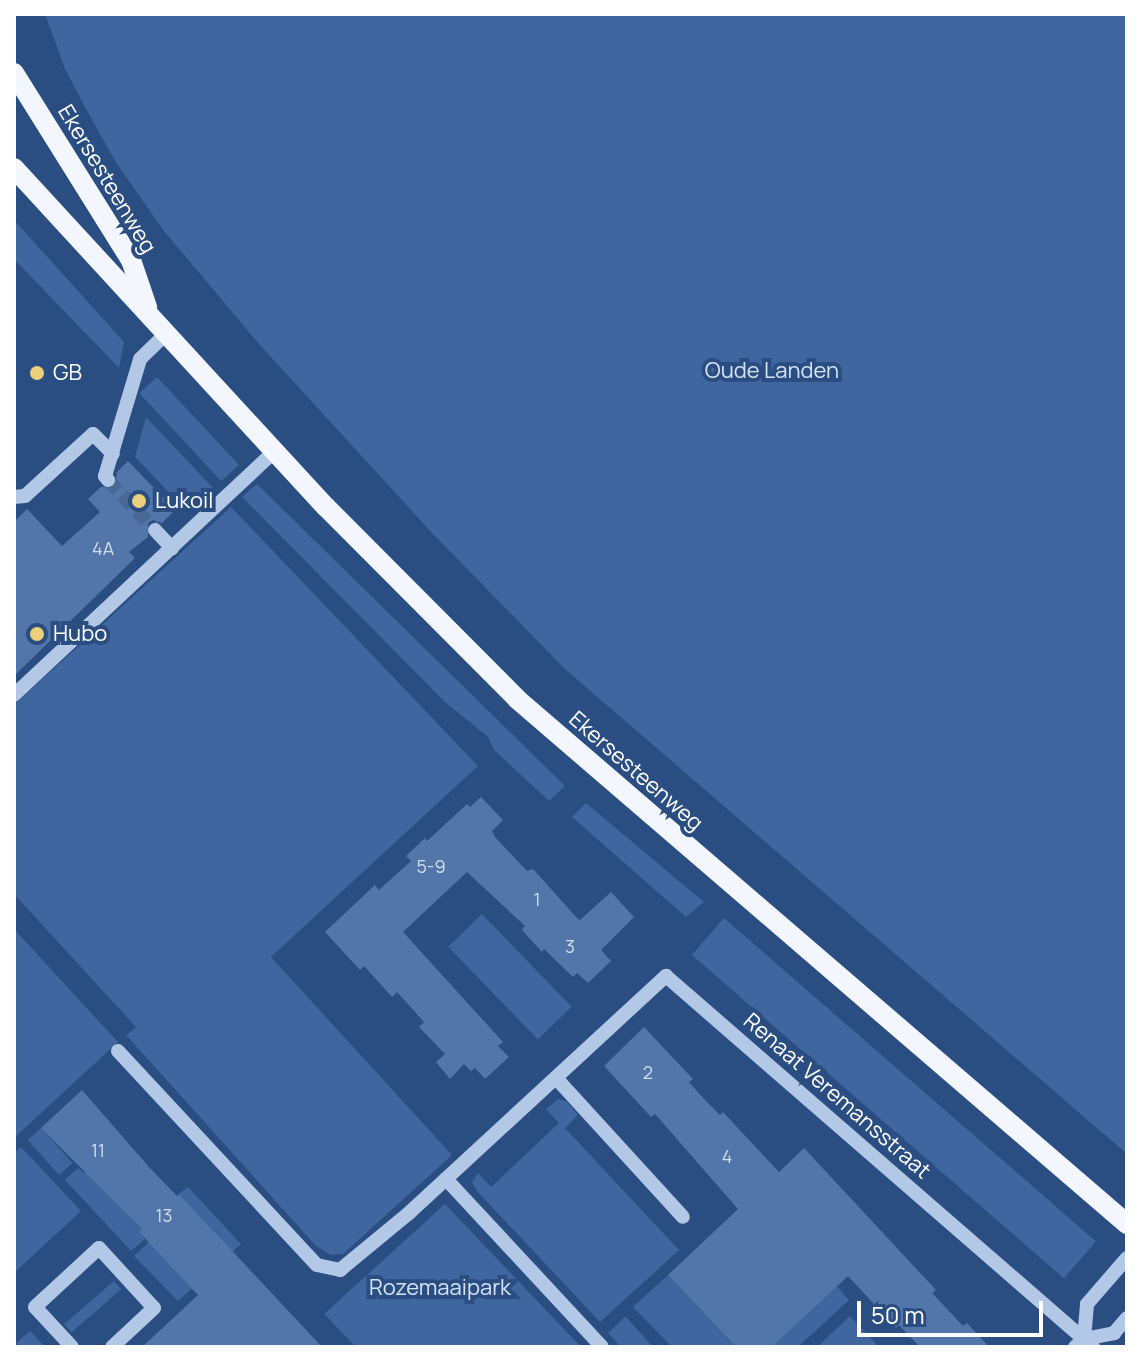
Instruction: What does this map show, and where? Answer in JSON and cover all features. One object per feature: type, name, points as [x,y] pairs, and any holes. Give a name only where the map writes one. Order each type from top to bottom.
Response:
[{"type":"main road","name":"Ekersesteenweg","points":[[14,73],[131,260],[150,314]]},
{"type":"main road","name":"Ekersesteenweg","points":[[14,168],[429,614],[517,699],[1127,1224]]},
{"type":"street","points":[[108,480],[105,476],[140,359],[167,333]]},
{"type":"street","points":[[14,497],[25,496],[93,434],[113,454]]},
{"type":"street","points":[[14,695],[275,451]]},
{"type":"street","points":[[155,530],[172,548]]},
{"type":"street","name":"Renaat Veremansstraat","points":[[118,1051],[317,1265],[328,1270],[340,1270],[351,1265],[666,976],[1084,1344]]},
{"type":"street","points":[[556,1078],[683,1217]]},
{"type":"street","points":[[446,1179],[602,1347]]},
{"type":"street","points":[[72,1347],[35,1307],[99,1248],[154,1308],[114,1346]]},
{"type":"street","points":[[1127,1258],[1087,1304],[1084,1344],[1114,1333],[1127,1318]]},
{"type":"green space","name":"Oude Landen","points":[[45,14],[1127,14],[1127,1154],[565,669],[432,533],[259,344],[164,231],[115,161],[86,109],[65,69]]},
{"type":"green space","points":[[14,220],[124,342],[119,368],[14,259]]},
{"type":"green space","points":[[157,377],[239,465],[221,481],[139,393]]},
{"type":"green space","points":[[146,417],[214,489],[199,501],[182,506],[135,457]]},
{"type":"green space","points":[[257,484],[565,786],[549,801],[494,750],[488,737],[445,702],[242,497]]},
{"type":"green space","points":[[231,507],[478,766],[271,957],[452,1155],[343,1254],[331,1255],[316,1246],[126,1035],[136,1027],[14,894],[14,705]]},
{"type":"green space","points":[[586,803],[704,902],[686,917],[572,817]]},
{"type":"green space","points":[[482,914],[572,1007],[538,1039],[448,947]]},
{"type":"green space","points":[[724,918],[1096,1241],[1064,1278],[692,955]]},
{"type":"green space","points":[[14,929],[118,1042],[14,1138]]},
{"type":"green space","points":[[558,1099],[566,1101],[578,1115],[565,1128],[679,1250],[600,1322],[472,1182],[478,1173],[491,1187],[559,1123],[546,1109]]},
{"type":"green space","points":[[41,1128],[72,1163],[59,1175],[28,1140]]},
{"type":"green space","points":[[21,1147],[81,1211],[14,1273],[14,1153]]},
{"type":"green space","points":[[78,1168],[84,1173],[87,1171],[142,1229],[139,1232],[145,1239],[131,1251],[65,1180]]},
{"type":"green space","points":[[188,1187],[241,1244],[178,1301],[134,1256],[149,1242],[182,1277],[222,1240],[179,1194]]},
{"type":"green space","name":"Rozemaaipark","points":[[445,1204],[581,1347],[356,1347],[324,1314]]},
{"type":"green space","points":[[668,1275],[736,1347],[672,1347],[633,1307]]},
{"type":"green space","points":[[114,1281],[121,1289],[71,1333],[64,1324]]},
{"type":"green space","points":[[837,1286],[849,1300],[798,1347],[772,1347]]},
{"type":"green space","points":[[850,1316],[879,1347],[817,1347]]},
{"type":"green space","points":[[625,1317],[653,1347],[621,1347],[608,1333]]},
{"type":"green space","points":[[30,1331],[45,1347],[20,1347],[16,1343]]},
{"type":"building","points":[[128,461],[175,510],[162,523],[153,520],[148,523],[148,537],[129,552],[135,558],[14,676],[14,522],[27,509],[62,546],[100,512],[88,499],[101,487],[115,487],[117,472]]},
{"type":"building","points":[[481,797],[503,820],[492,831],[495,837],[527,871],[533,869],[577,918],[580,920],[611,892],[634,917],[601,950],[611,961],[588,983],[577,973],[573,977],[544,949],[542,952],[522,930],[525,926],[467,872],[403,932],[503,1042],[498,1046],[509,1057],[485,1079],[475,1068],[471,1071],[464,1064],[450,1079],[436,1062],[445,1054],[419,1027],[424,1022],[397,992],[392,997],[364,966],[360,970],[325,932],[375,885],[379,890],[411,861],[406,856],[425,838],[427,841],[467,804],[470,807]]},
{"type":"building","points":[[644,1027],[693,1079],[689,1082],[704,1099],[720,1115],[723,1112],[779,1172],[804,1148],[936,1290],[932,1293],[963,1326],[967,1323],[989,1347],[920,1347],[899,1325],[896,1328],[848,1276],[772,1347],[736,1347],[668,1275],[738,1209],[655,1114],[651,1117],[604,1066]]},
{"type":"building","points":[[82,1090],[149,1167],[177,1196],[179,1194],[322,1347],[142,1347],[198,1295],[139,1232],[142,1229],[41,1128]]},
{"type":"tunnel","points":[[108,480],[155,530]]},
{"type":"place","name":"GB","points":[[37,373]]},
{"type":"place","name":"Lukoil","points":[[139,501]]},
{"type":"place","name":"Hubo","points":[[37,634]]}]
